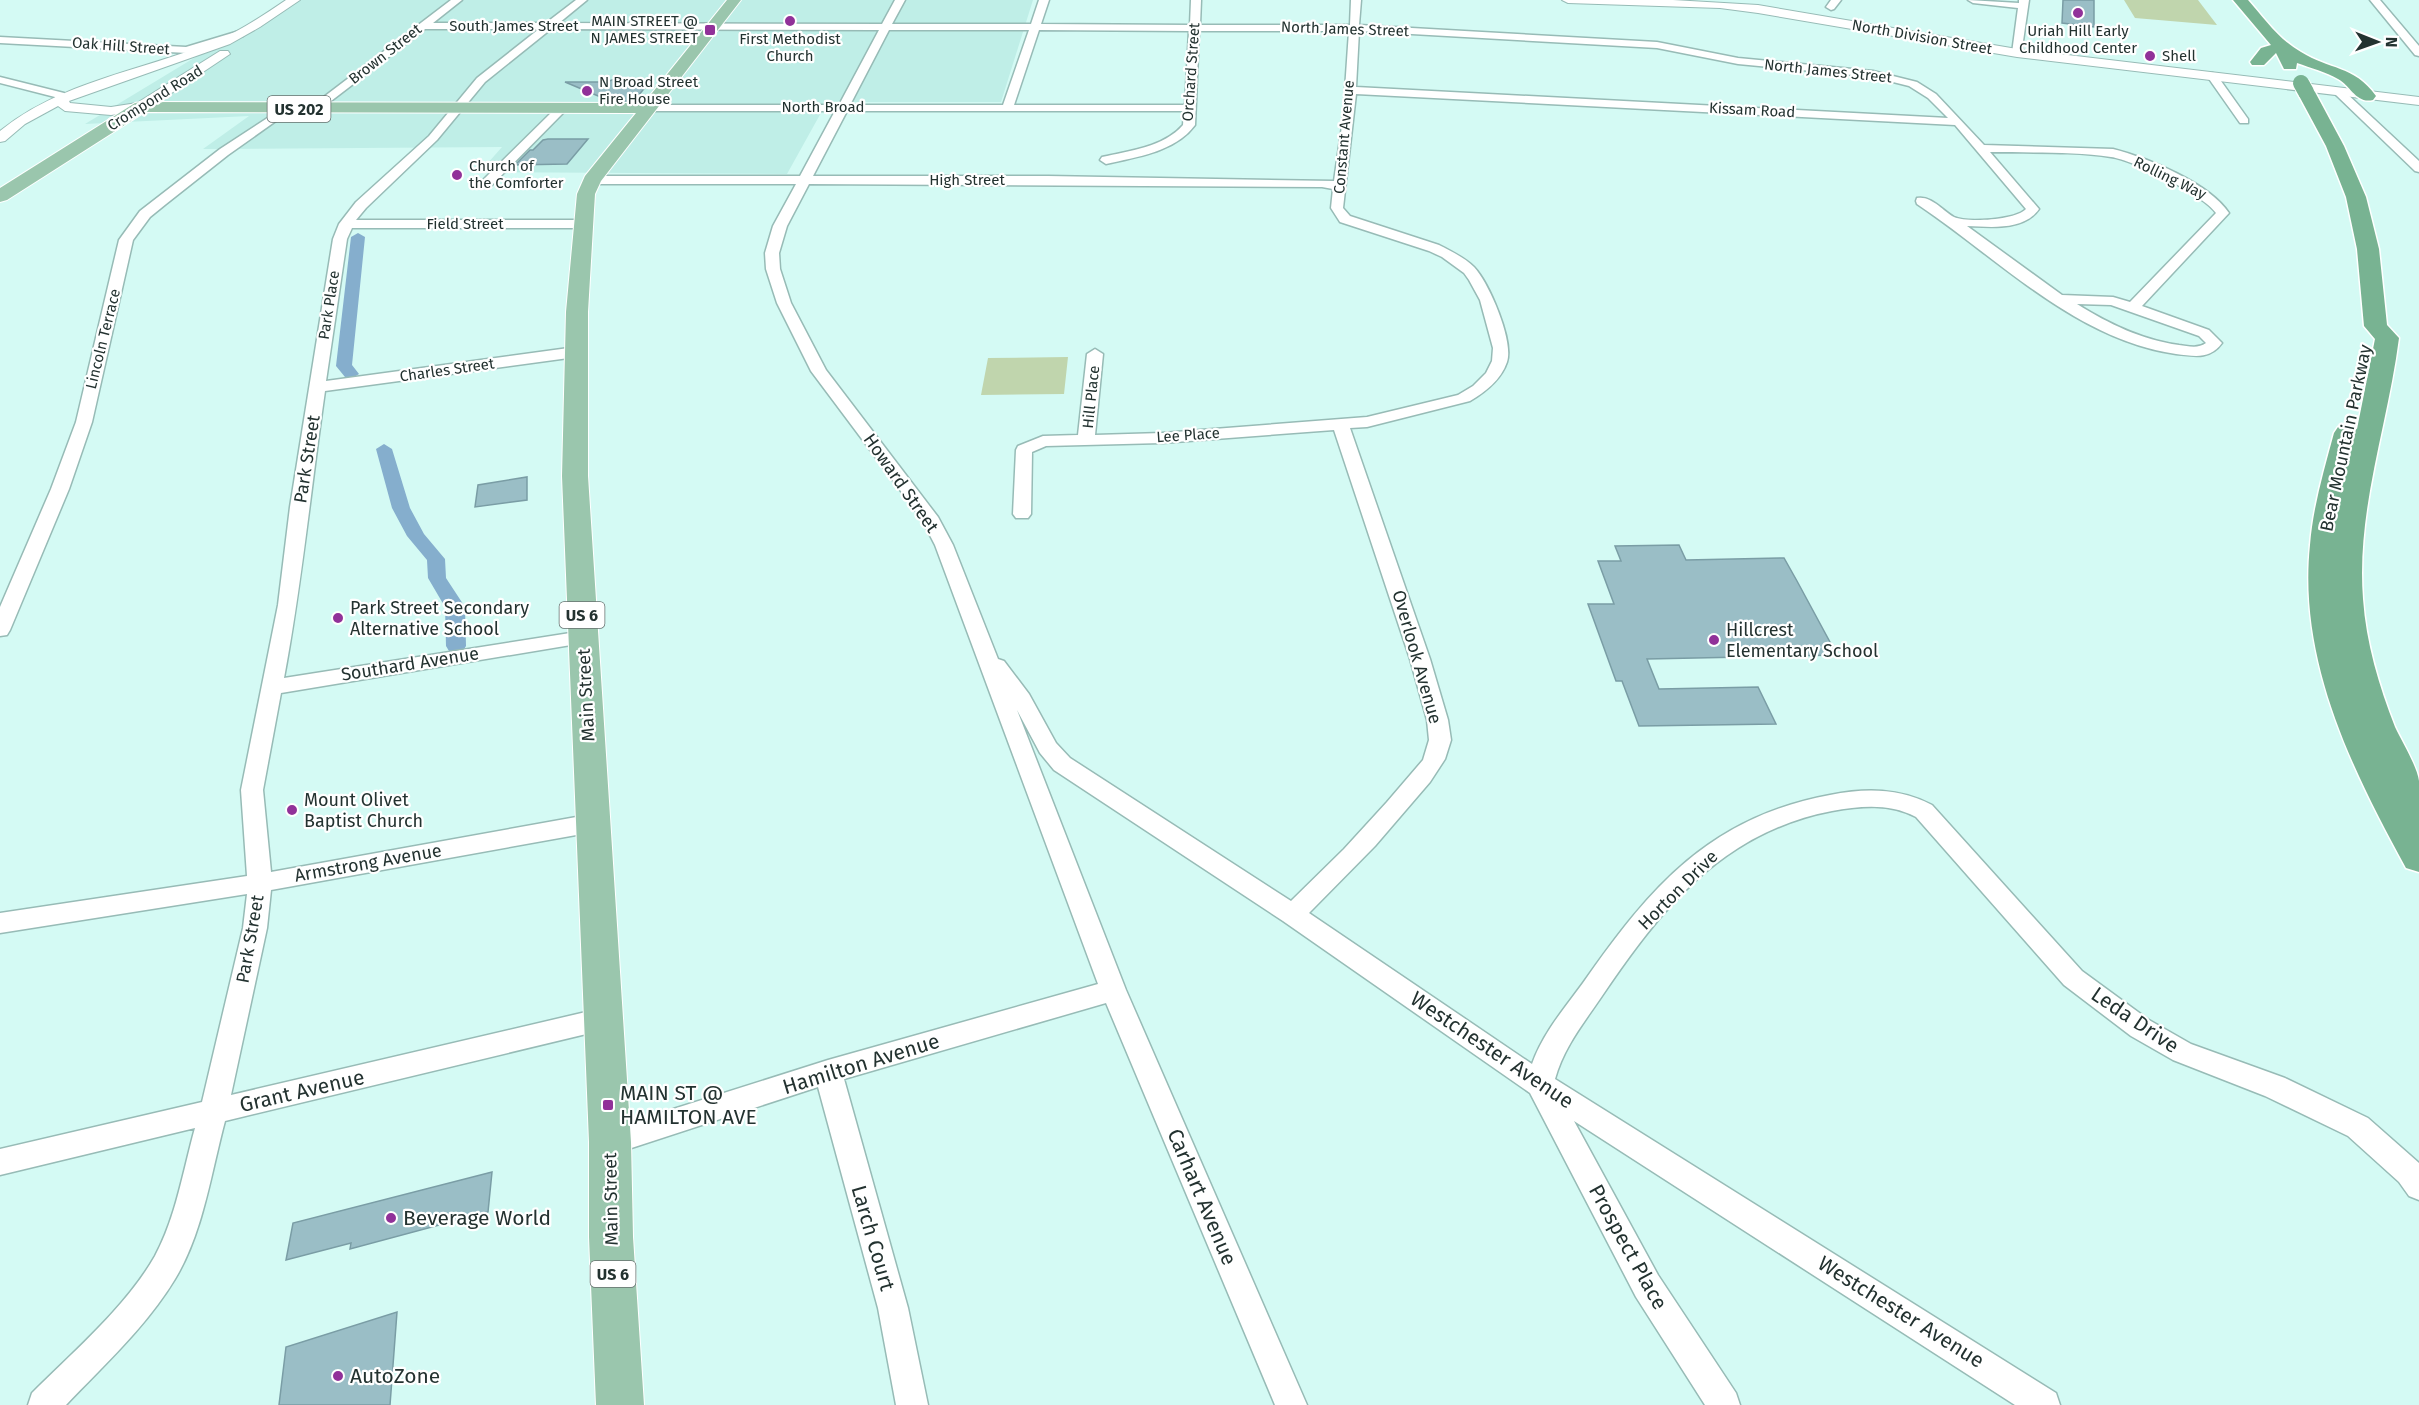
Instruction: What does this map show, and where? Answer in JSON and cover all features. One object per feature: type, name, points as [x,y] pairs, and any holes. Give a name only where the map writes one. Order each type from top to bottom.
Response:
[{"type":"highway","name":"Bear Mountain Parkway","points":[[2240,0],[2281,46],[2339,155],[2356,197],[2368,249],[2376,326],[2386,338],[2386,346],[2381,381],[2350,523],[2346,572],[2348,603],[2354,642],[2371,705],[2397,768],[2419,812]]},
{"type":"highway","points":[[2267,83],[2256,64],[2267,51],[2281,46],[2298,58],[2351,79],[2367,96]]},
{"type":"highway","points":[[2258,62],[2298,78],[2303,65],[2325,67]]},
{"type":"highway","name":"Bear Mountain Parkway","points":[[2376,326],[2367,334],[2365,355],[2330,501],[2323,554],[2324,598],[2333,656],[2353,723],[2387,801],[2419,858]]},
{"type":"main road","name":"Main Street","points":[[620,1405],[611,1237],[610,1142],[575,476],[577,312],[586,194],[592,180],[734,0]]},
{"type":"main road","name":"US 202","points":[[135,108],[458,109]]},
{"type":"main road","name":"Crompond Road","points":[[0,196],[135,108]]},
{"type":"main road","name":"North Broad","points":[[458,109],[648,108]]},
{"type":"street","points":[[0,138],[16,124],[46,106],[213,47],[294,0]]},
{"type":"street","name":"Crompond Road","points":[[135,108],[309,0]]},
{"type":"street","name":"Brown Street","points":[[314,109],[457,0]]},
{"type":"street","points":[[346,224],[361,205],[433,138],[481,80],[582,0]]},
{"type":"street","name":"Howard Street","points":[[900,0],[780,226],[772,253],[773,269],[784,303],[819,371],[928,517],[944,545],[1113,990]]},
{"type":"street","points":[[1008,107],[1044,0]]},
{"type":"street","name":"Orchard Street","points":[[1106,160],[1179,137],[1189,125],[1188,108],[1196,0]]},
{"type":"street","name":"Constant Avenue","points":[[1341,425],[1367,422],[1464,398],[1479,389],[1493,375],[1500,361],[1501,348],[1487,300],[1469,270],[1447,254],[1434,248],[1346,219],[1338,208],[1349,119],[1356,0]]},
{"type":"street","name":"North Division Street","points":[[1568,0],[1686,2],[1758,9],[2017,53],[2419,101]]},
{"type":"street","points":[[1973,0],[2024,3],[2017,53]]},
{"type":"street","points":[[2375,0],[2419,53]]},
{"type":"street","name":"South James Street","points":[[422,26],[713,26]]},
{"type":"street","name":"North James Street","points":[[713,26],[1354,28],[1658,45],[1738,62],[1873,74],[1904,80],[1923,89],[1958,122]]},
{"type":"street","name":"Oak Hill Street","points":[[0,40],[188,50],[219,38],[238,34]]},
{"type":"street","points":[[2212,76],[2244,121]]},
{"type":"street","points":[[0,80],[60,95],[65,107],[111,111],[135,108]]},
{"type":"street","name":"Kissam Road","points":[[1349,90],[1958,122]]},
{"type":"street","points":[[2340,93],[2419,168]]},
{"type":"street","points":[[11,112],[46,106]]},
{"type":"street","name":"North Broad","points":[[648,108],[1188,108]]},
{"type":"street","name":"Lincoln Terrace","points":[[0,630],[60,489],[84,423],[126,240],[145,214],[224,152],[286,109]]},
{"type":"street","points":[[486,184],[561,109]]},
{"type":"street","points":[[1957,222],[2016,220],[2032,214],[2033,209],[1958,122]]},
{"type":"street","name":"Rolling Way","points":[[1981,148],[2113,153],[2207,195],[2220,205],[2223,213],[2220,217],[2133,307]]},
{"type":"street","name":"High Street","points":[[592,180],[1037,180],[1322,183],[1341,186]]},
{"type":"street","points":[[1922,201],[1957,222],[2060,299],[2115,332],[2166,348],[2203,352],[2214,343],[2204,333],[2133,307],[2101,300],[2060,299]]},
{"type":"street","name":"Field Street","points":[[346,224],[584,224]]},
{"type":"street","name":"Park Place","points":[[318,387],[340,239],[346,224]]},
{"type":"street","name":"Charles Street","points":[[318,387],[576,352]]},
{"type":"street","name":"Hill Place","points":[[1086,439],[1095,354]]},
{"type":"street","name":"Park Street","points":[[44,1405],[135,1310],[165,1268],[184,1224],[213,1112],[255,928],[260,883],[252,790],[288,605],[299,507],[318,387]]},
{"type":"street","name":"Lee Place","points":[[1022,514],[1024,450],[1035,443],[1086,439],[1162,438],[1341,425]]},
{"type":"street","name":"Overlook Avenue","points":[[1292,914],[1331,879],[1396,809],[1429,768],[1439,747],[1439,728],[1416,641],[1350,458],[1341,425]]},
{"type":"street","name":"Southard Avenue","points":[[273,687],[583,637]]},
{"type":"street","name":"Westchester Avenue","points":[[983,649],[1022,699],[1048,748],[1062,764],[1292,914],[1540,1084],[2044,1405]]},
{"type":"street","name":"Horton Drive","points":[[1540,1084],[1553,1046],[1609,965],[1661,901],[1716,850],[1767,820],[1826,804],[1853,799],[1892,798],[1910,803],[1924,811]]},
{"type":"street","name":"Leda Drive","points":[[1924,811],[2073,978],[2130,1021],[2182,1052],[2275,1087],[2358,1127],[2409,1173],[2419,1186]]},
{"type":"street","name":"Armstrong Avenue","points":[[0,922],[260,883],[593,823]]},
{"type":"street","name":"Hamilton Avenue","points":[[610,1142],[828,1072],[1113,990]]},
{"type":"street","name":"Carhart Avenue","points":[[1113,990],[1291,1405]]},
{"type":"street","name":"Grant Avenue","points":[[0,1162],[603,1019]]},
{"type":"street","name":"Larch Court","points":[[828,1072],[893,1308],[912,1405]]},
{"type":"street","name":"Prospect Place","points":[[1540,1084],[1647,1286],[1724,1405]]},
{"type":"shaded area","points":[[290,0],[1033,0],[1001,102],[827,102],[787,174],[480,172],[502,147],[203,149],[249,116],[85,124]]},
{"type":"green space","points":[[2124,0],[2198,0],[2217,25],[2135,18]]},
{"type":"green space","points":[[1068,357],[1064,394],[981,395],[988,358]]},
{"type":"building","name":"Uriah Hill Early Childhood Center","points":[[2063,0],[2094,0],[2094,27],[2062,23]]},
{"type":"building","name":"N Broad Street Fire House","points":[[615,79],[651,80],[634,101],[610,101],[565,82],[606,82]]},
{"type":"building","points":[[548,139],[588,139],[567,164],[515,165],[530,150]]},
{"type":"building","points":[[527,477],[527,500],[475,507],[478,485]]},
{"type":"building","name":"Hillcrest Elementary School","points":[[1679,545],[1686,560],[1784,558],[1797,581],[1837,655],[1647,659],[1659,689],[1758,687],[1776,724],[1639,726],[1622,681],[1616,681],[1588,604],[1614,604],[1598,561],[1621,561],[1615,546]]},
{"type":"building","name":"Beverage World","points":[[492,1172],[488,1212],[350,1249],[351,1243],[286,1260],[293,1223]]},
{"type":"building","name":"AutoZone","points":[[397,1312],[390,1405],[279,1405],[286,1347]]},
{"type":"waterway","points":[[351,374],[344,366],[358,237]]},
{"type":"waterway","points":[[384,449],[401,508],[416,536],[436,559],[437,578],[455,607],[456,646]]},
{"type":"place","name":"Uriah Hill Early Childhood Center","points":[[2078,13]]},
{"type":"place","name":"First Methodist Church","points":[[790,21]]},
{"type":"place","name":"MAIN STREET @ N JAMES STREET","points":[[710,30]]},
{"type":"place","name":"Shell","points":[[2150,56]]},
{"type":"place","name":"N Broad Street Fire House","points":[[587,91]]},
{"type":"place","name":"Church of the Comforter","points":[[457,175]]},
{"type":"place","name":"Park Street Secondary Alternative School","points":[[338,618]]},
{"type":"place","name":"Hillcrest Elementary School","points":[[1714,640]]},
{"type":"place","name":"Mount Olivet Baptist Church","points":[[292,810]]},
{"type":"place","name":"MAIN ST @ HAMILTON AVE","points":[[608,1105]]},
{"type":"place","name":"Beverage World","points":[[391,1218]]},
{"type":"place","name":"AutoZone","points":[[338,1376]]}]
